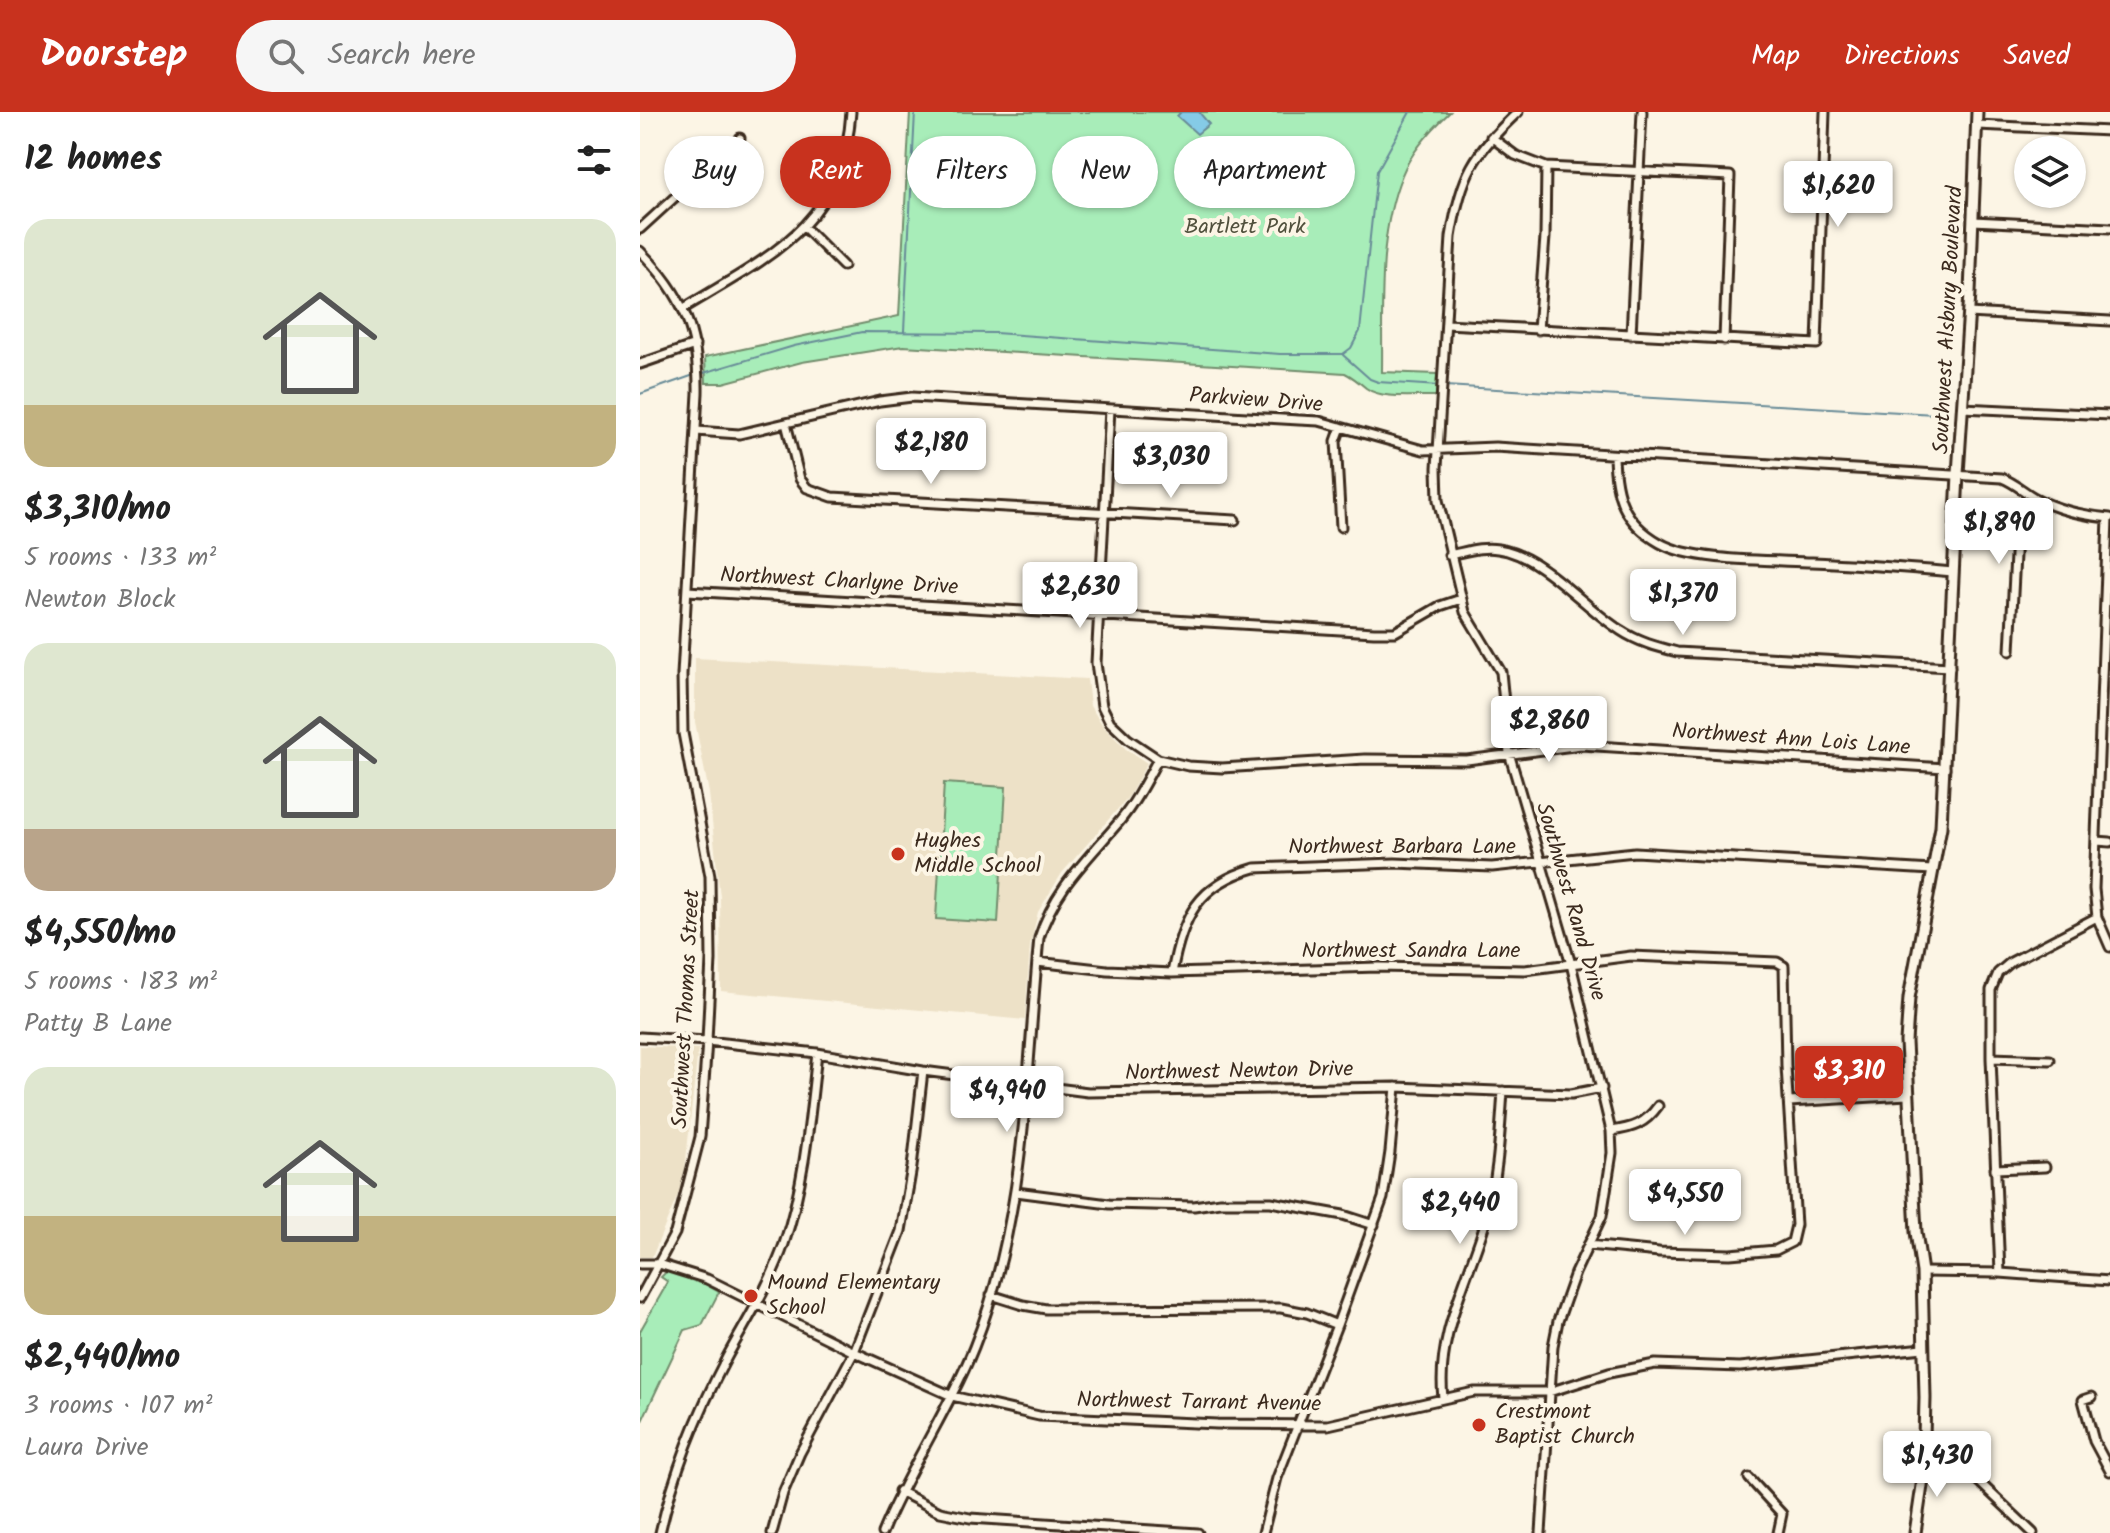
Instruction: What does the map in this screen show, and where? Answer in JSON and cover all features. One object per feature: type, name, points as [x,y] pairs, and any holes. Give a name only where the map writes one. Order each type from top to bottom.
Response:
[{"type":"main road","name":"Southwest Alsbury Boulevard","points":[[1915,1533],[1924,1455],[1922,1272],[1916,1232],[1906,1042],[1909,998],[1941,827],[1977,112]]},
{"type":"street","points":[[684,308],[773,254],[815,216],[842,163],[851,112]]},
{"type":"street","name":"Southwest Rand Drive","points":[[1518,112],[1491,137],[1466,174],[1457,201],[1451,237],[1436,487],[1461,599],[1471,624],[1501,672],[1509,753],[1571,964],[1611,1131],[1612,1153],[1604,1205],[1558,1321],[1549,1392],[1541,1533]]},
{"type":"street","points":[[1631,335],[1642,112]]},
{"type":"street","points":[[1446,324],[1817,344],[1825,112]]},
{"type":"street","points":[[1977,125],[2110,131]]},
{"type":"street","points":[[1491,137],[1515,155],[1546,167],[1730,176],[1724,340]]},
{"type":"street","points":[[1538,330],[1545,237],[1546,167]]},
{"type":"street","points":[[640,229],[664,207]]},
{"type":"street","points":[[1973,221],[2110,228]]},
{"type":"street","points":[[804,227],[843,266]]},
{"type":"street","name":"Southwest Thomas Street","points":[[640,251],[664,278],[684,308],[698,361],[682,675],[683,733],[704,835],[712,906],[700,1137],[675,1233],[640,1298]]},
{"type":"street","points":[[1969,313],[2110,321]]},
{"type":"street","points":[[640,364],[695,345]]},
{"type":"street","name":"Parkview Drive","points":[[696,431],[739,434],[880,401],[912,397],[1299,420],[1341,427],[1407,448],[1495,447],[2002,478],[2016,484],[2032,497],[2084,515],[2109,518]]},
{"type":"street","points":[[1962,408],[2110,415]]},
{"type":"street","points":[[882,1533],[899,1491],[952,1396],[975,1346],[991,1295],[1016,1192],[1039,938],[1051,905],[1063,886],[1131,807],[1158,759],[1128,739],[1110,722],[1102,706],[1096,663],[1110,409]]},
{"type":"street","points":[[786,423],[800,479],[807,488],[832,497],[1235,520]]},
{"type":"street","points":[[1341,427],[1336,441],[1341,527]]},
{"type":"street","points":[[1614,456],[1615,484],[1622,507],[1642,531],[1675,550],[1953,572]]},
{"type":"street","points":[[2010,651],[2016,536],[2020,514],[2032,497]]},
{"type":"street","points":[[2109,518],[2094,889],[2097,917],[2110,947]]},
{"type":"street","points":[[1449,555],[1484,548],[1516,554],[1550,576],[1618,629],[1636,639],[1677,652],[1950,667]]},
{"type":"street","name":"Northwest Charlyne Drive","points":[[687,591],[1395,632],[1440,606],[1461,599]]},
{"type":"street","name":"Northwest Ann Lois Lane","points":[[1158,759],[1188,766],[1222,768],[1365,759],[1467,760],[1581,745],[1945,768]]},
{"type":"street","points":[[2097,841],[2110,842]]},
{"type":"street","name":"Northwest Barbara Lane","points":[[1172,973],[1184,924],[1199,899],[1233,874],[1255,868],[1395,863],[1492,867],[1635,852],[1932,870]]},
{"type":"street","points":[[2000,1273],[1991,990],[1998,973],[2011,962],[2097,917]]},
{"type":"street","name":"Northwest Sandra Lane","points":[[1037,962],[1172,973],[1378,967],[1525,970],[1631,956],[1777,962],[1784,966],[1789,1102]]},
{"type":"street","name":"Northwest Newton Drive","points":[[640,1037],[817,1053],[1027,1085],[1133,1093],[1396,1087],[1571,1094],[1602,1088]]},
{"type":"street","points":[[660,1533],[686,1448],[726,1359],[758,1304],[784,1245],[799,1192],[817,1053]]},
{"type":"street","points":[[1991,1058],[2050,1060]]},
{"type":"street","points":[[772,1533],[783,1493],[800,1453],[854,1352],[901,1231],[923,1071]]},
{"type":"street","points":[[1263,1533],[1277,1478],[1383,1198],[1396,1087]]},
{"type":"street","points":[[1443,1398],[1441,1382],[1447,1334],[1487,1217],[1496,1166],[1503,1091]]},
{"type":"street","points":[[1588,1245],[1659,1252],[1760,1253],[1776,1250],[1792,1242],[1795,1235],[1789,1102],[1907,1095]]},
{"type":"street","points":[[1611,1131],[1637,1127],[1658,1106]]},
{"type":"street","points":[[1995,1169],[2045,1167]]},
{"type":"street","points":[[1016,1192],[1109,1204],[1194,1206],[1220,1202],[1271,1202],[1343,1215],[1374,1225]]},
{"type":"street","name":"Northwest Tarrant Avenue","points":[[640,1264],[659,1264],[707,1279],[854,1352],[952,1396],[1039,1416],[1217,1424],[1328,1425],[1474,1392],[1549,1392],[1609,1373],[1655,1364],[1740,1367],[1923,1348]]},
{"type":"street","points":[[1922,1272],[2000,1273],[2110,1281]]},
{"type":"street","points":[[991,1295],[1046,1309],[1281,1308],[1307,1313],[1337,1325]]},
{"type":"street","points":[[2092,1397],[2083,1400],[2094,1441],[2110,1471]]},
{"type":"street","points":[[1924,1455],[1955,1459],[2033,1533]]},
{"type":"street","points":[[1749,1478],[1782,1514],[1778,1533]]},
{"type":"street","points":[[899,1491],[940,1512],[970,1518],[1198,1533]]},
{"type":"shaded area","name":"Hughes Middle School","points":[[695,658],[1087,679],[1090,706],[1104,727],[1126,749],[1147,763],[1129,796],[1062,873],[1038,912],[1030,946],[1025,1020],[721,991],[720,897],[709,793],[695,722]]},
{"type":"shaded area","points":[[640,1046],[698,1049],[685,1169],[679,1192],[652,1257],[640,1257]]},
{"type":"green space","name":"Bartlett Park","points":[[910,112],[1450,112],[1423,141],[1402,175],[1388,223],[1383,272],[1382,372],[1437,374],[1436,396],[1373,392],[1345,373],[903,346],[802,362],[723,383],[706,383],[705,357],[899,316],[907,168],[907,208],[1036,208],[1036,136],[909,136]]},
{"type":"green space","points":[[944,783],[1006,787],[998,923],[936,919]]},
{"type":"green space","points":[[667,1271],[692,1277],[719,1292],[702,1325],[685,1330],[640,1425],[640,1331],[668,1282],[661,1277]]},
{"type":"water","points":[[1181,112],[1199,112],[1209,124],[1197,134],[1177,116]]},
{"type":"waterway","points":[[904,331],[915,112]]},
{"type":"waterway","points":[[700,374],[794,346],[862,332],[995,333],[1280,354],[1343,354],[1351,348],[1360,331],[1377,171],[1410,112]]},
{"type":"waterway","points":[[1343,355],[1370,379],[1378,382],[1439,386]]},
{"type":"waterway","points":[[640,394],[694,375]]},
{"type":"waterway","points":[[1445,386],[1935,414]]},
{"type":"place","name":"Hughes Middle School","points":[[898,854]]},
{"type":"place","name":"Mound Elementary School","points":[[751,1296]]},
{"type":"place","name":"Crestmont Baptist Church","points":[[1479,1425]]}]
